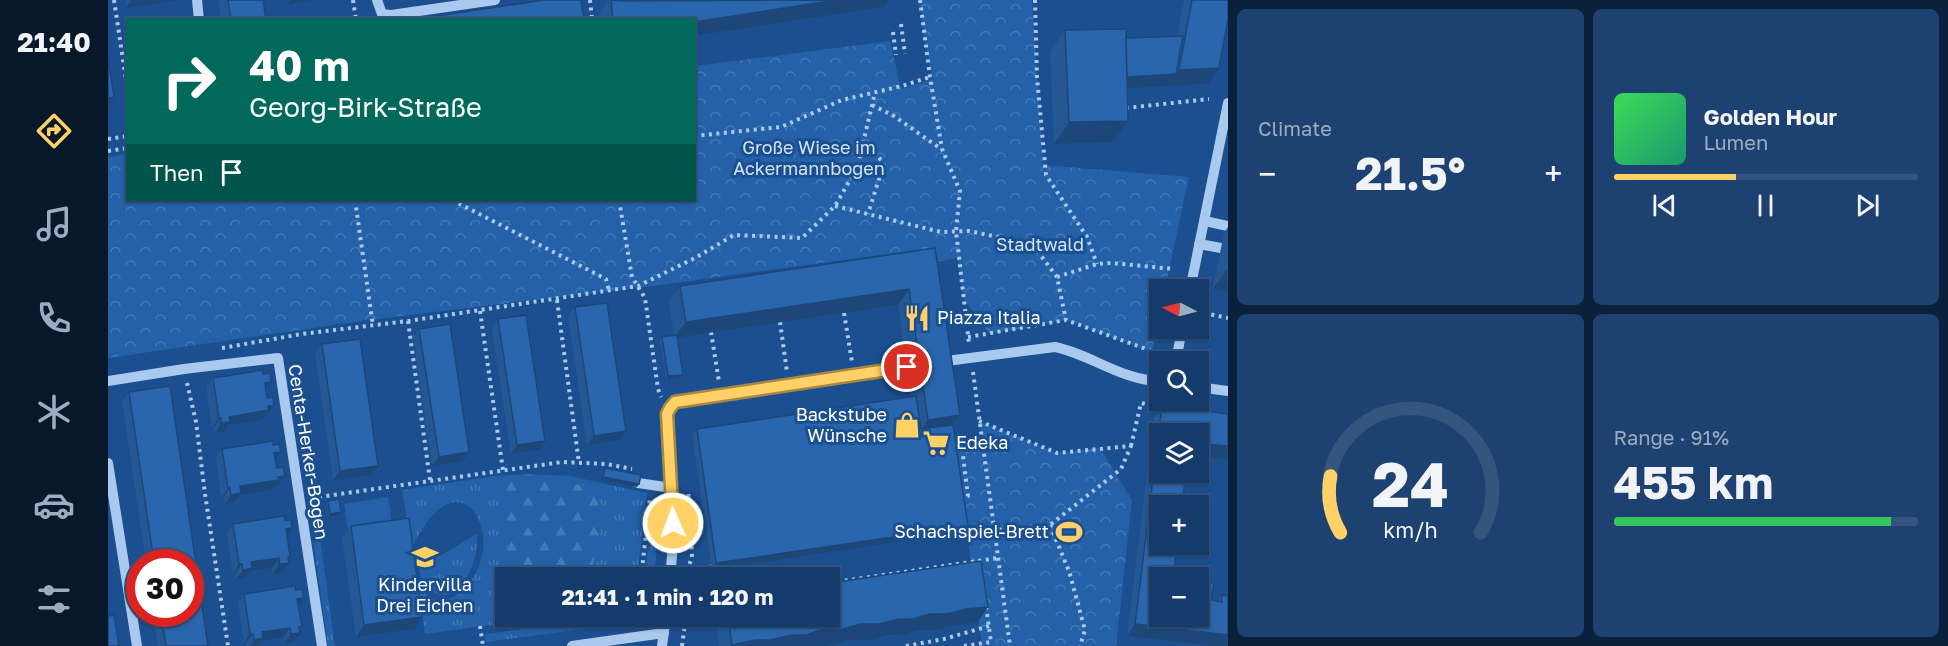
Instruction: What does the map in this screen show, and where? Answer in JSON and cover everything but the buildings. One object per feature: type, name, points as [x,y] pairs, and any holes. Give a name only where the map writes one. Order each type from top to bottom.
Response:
[{"type":"street","points":[[197,0],[200,18]]},
{"type":"street","points":[[377,0],[382,14],[391,15],[495,0]]},
{"type":"street","points":[[1192,279],[1228,103]]},
{"type":"street","points":[[1204,221],[1228,226]]},
{"type":"street","points":[[1200,244],[1221,248]]},
{"type":"street","points":[[938,362],[1055,347],[1149,381]]},
{"type":"street","name":"Centa-Herker-Bogen","points":[[108,381],[278,358],[322,646]]},
{"type":"street","points":[[671,567],[672,488],[667,414],[675,402],[907,367]]},
{"type":"street","points":[[1209,388],[1228,391]]},
{"type":"street","points":[[108,463],[137,646]]},
{"type":"street","points":[[638,483],[672,488]]},
{"type":"street","points":[[662,646],[665,627]]},
{"type":"street","points":[[572,646],[664,633]]},
{"type":"path","points":[[114,0],[126,80]]},
{"type":"path","points":[[352,0],[356,18]]},
{"type":"path","points":[[590,0],[592,18]]},
{"type":"path","points":[[920,0],[942,149],[960,191],[956,231],[1010,646]]},
{"type":"path","points":[[1035,0],[1037,76],[1046,175],[1087,237],[1097,264]]},
{"type":"path","points":[[901,24],[905,54]]},
{"type":"path","points":[[893,32],[896,55]]},
{"type":"path","points":[[696,136],[781,127],[842,100],[930,77]]},
{"type":"path","points":[[302,334],[557,300],[638,286],[695,258],[734,235],[802,238],[835,206],[857,168],[875,93]]},
{"type":"path","points":[[1115,109],[1209,99]]},
{"type":"path","points":[[872,105],[894,116],[942,149]]},
{"type":"path","points":[[108,139],[126,136]]},
{"type":"path","points":[[863,142],[884,163],[868,214]]},
{"type":"path","points":[[108,151],[126,148]]},
{"type":"path","points":[[355,201],[373,326]]},
{"type":"path","points":[[454,201],[606,279],[609,291]]},
{"type":"path","points":[[619,201],[632,277],[645,298],[658,389],[667,414]]},
{"type":"path","points":[[835,206],[941,232],[969,231],[1032,244],[1058,277],[1066,320]]},
{"type":"path","points":[[1058,277],[1097,264],[1137,264],[1174,268]]},
{"type":"path","points":[[557,300],[579,463]]},
{"type":"path","points":[[480,311],[503,470]]},
{"type":"path","points":[[844,313],[854,375]]},
{"type":"path","points":[[1209,314],[1228,318]]},
{"type":"path","points":[[408,321],[430,480]]},
{"type":"path","points":[[780,322],[788,385]]},
{"type":"path","points":[[711,332],[721,395]]},
{"type":"path","points":[[184,369],[196,422],[228,646]]},
{"type":"path","points":[[995,530],[1050,525],[1121,470],[1131,446],[1141,403],[1149,405]]},
{"type":"path","points":[[979,421],[1057,453],[1131,446]]},
{"type":"path","points":[[958,497],[968,496],[962,448]]},
{"type":"path","points":[[319,497],[562,462],[606,464],[653,473],[642,567]]},
{"type":"path","points":[[687,487],[692,521],[692,557],[688,567]]},
{"type":"path","points":[[1050,525],[1069,571],[1085,630],[1080,646]]},
{"type":"path","points":[[840,582],[998,558]]},
{"type":"path","points":[[979,561],[980,572]]},
{"type":"path","points":[[708,567],[722,565]]},
{"type":"path","points":[[964,646],[991,642],[985,604]]},
{"type":"path","points":[[480,626],[483,646]]},
{"type":"path","points":[[906,646],[944,639],[989,626]]},
{"type":"path","points":[[682,646],[685,627]]},
{"type":"path","points":[[944,639],[945,646]]},
{"type":"green space","name":"Große Wiese im Ackermannbogen","points":[[920,0],[1032,0],[1043,165],[1189,177],[1167,279],[1149,279],[1149,339],[1155,339],[1152,351],[1066,320],[990,334],[963,298],[958,258],[935,262],[933,248],[652,286],[368,320],[108,358],[108,157],[126,154],[126,201],[696,201],[696,66],[890,41],[901,89],[933,79],[924,36]]},
{"type":"green space","points":[[979,421],[1057,453],[1100,448],[1132,500],[1116,646],[982,646],[956,449],[983,445]]},
{"type":"green space","points":[[528,474],[570,476],[647,493],[638,567],[495,567],[495,624],[425,634],[418,587],[436,599],[447,600],[458,594],[475,574],[483,552],[482,531],[476,514],[464,504],[448,504],[430,518],[412,548],[402,490],[495,476]]},
{"type":"green space","points":[[498,482],[554,482],[589,486],[604,508],[593,565],[589,567],[516,567],[511,565]]},
{"type":"green space","points":[[388,497],[392,522],[348,529],[344,504]]},
{"type":"green space","points":[[654,500],[656,559],[655,567],[646,567]]},
{"type":"green space","points":[[319,531],[335,646],[328,646],[312,532]]},
{"type":"green space","points":[[477,534],[474,560],[461,585],[448,595],[440,595],[429,589],[422,581],[419,568]]},
{"type":"green space","points":[[538,627],[599,627],[486,642],[485,634]]},
{"type":"place","name":"Piazza Italia","points":[[917,318]]},
{"type":"place","name":"Backstube Wünsche","points":[[907,425]]},
{"type":"place","name":"Edeka","points":[[936,443]]},
{"type":"place","name":"Schachspiel-Brett","points":[[1069,532]]},
{"type":"place","name":"Kindervilla Drei Eichen","points":[[425,557]]},
{"type":"route","points":[[673,523],[667,414],[675,402],[907,367]]},
{"type":"park label","name":"Stadtwald","points":[[1040,245]]}]
